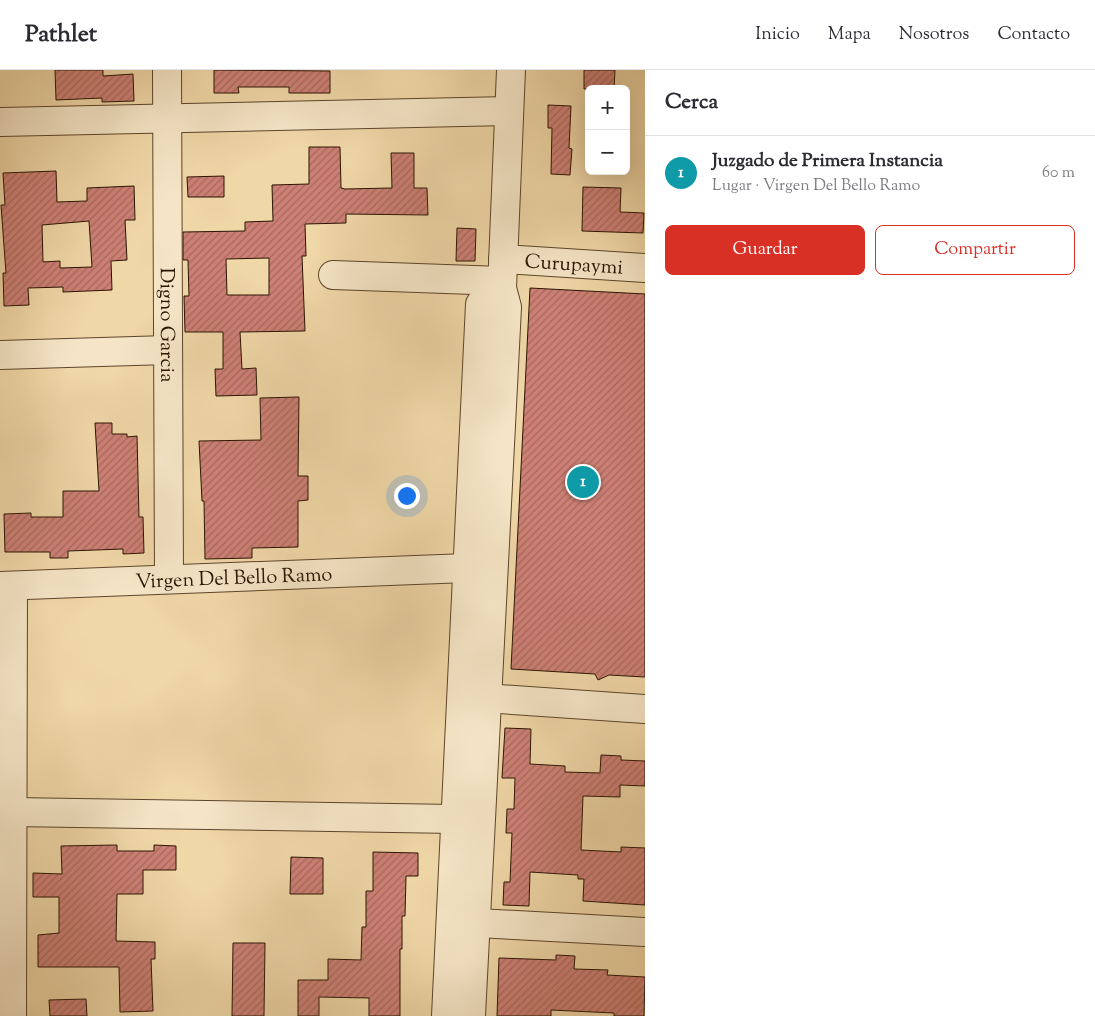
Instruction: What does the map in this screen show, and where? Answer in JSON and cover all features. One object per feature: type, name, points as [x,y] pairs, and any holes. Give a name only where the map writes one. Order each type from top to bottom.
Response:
[{"type":"street","name":"Digno Garcia","points":[[167,70],[169,580]]},
{"type":"street","points":[[446,1016],[463,922],[488,698],[507,308],[502,276],[510,70]]},
{"type":"street","points":[[0,122],[509,110]]},
{"type":"street","name":"Curupaymi","points":[[333,275],[502,276],[645,268]]},
{"type":"street","points":[[471,1016],[455,819],[480,304],[502,276]]},
{"type":"street","points":[[0,355],[168,350]]},
{"type":"street","name":"Virgen Del Bello Ramo","points":[[6,586],[467,568]]},
{"type":"street","points":[[6,586],[12,812],[12,1016]]},
{"type":"street","points":[[461,696],[645,709]]},
{"type":"street","points":[[12,812],[455,819]]},
{"type":"street","points":[[463,922],[645,932]]},
{"type":"building","points":[[55,70],[103,70],[103,76],[133,74],[134,101],[102,102],[102,98],[56,100]]},
{"type":"building","points":[[214,70],[330,71],[330,93],[289,93],[289,87],[238,87],[239,93],[214,93]]},
{"type":"building","points":[[584,70],[615,70],[614,85],[585,85],[584,89]]},
{"type":"building","points":[[548,105],[571,106],[569,148],[572,149],[570,175],[551,174],[552,128],[548,128]]},
{"type":"building","points":[[309,147],[340,147],[341,188],[345,189],[392,188],[391,153],[414,153],[414,188],[427,188],[428,215],[346,214],[346,223],[305,224],[306,256],[302,256],[305,331],[240,332],[242,369],[256,368],[257,395],[216,396],[215,369],[223,369],[223,332],[185,332],[184,296],[189,296],[188,260],[183,260],[183,232],[245,231],[245,222],[273,221],[272,185],[309,184]],"holes":[[[269,258],[269,295],[227,295],[226,259]]]},
{"type":"building","points":[[56,171],[57,202],[87,201],[87,188],[134,186],[135,220],[125,220],[127,260],[111,261],[112,290],[63,292],[63,287],[28,288],[29,305],[4,306],[3,273],[6,273],[1,205],[5,205],[3,173]],"holes":[[[89,221],[92,267],[60,268],[60,261],[43,262],[42,225]]]},
{"type":"building","points":[[224,176],[224,197],[188,197],[187,177]]},
{"type":"building","points":[[583,187],[621,188],[620,212],[644,213],[643,233],[582,231]]},
{"type":"building","points":[[457,228],[476,229],[475,261],[456,261]]},
{"type":"building","points":[[530,288],[645,294],[645,677],[609,675],[598,680],[595,674],[511,669]]},
{"type":"building","points":[[299,397],[298,476],[308,476],[308,500],[298,501],[298,547],[252,548],[252,558],[205,559],[204,501],[202,501],[199,441],[261,440],[260,398]]},
{"type":"building","points":[[95,423],[112,423],[112,434],[127,434],[127,437],[137,436],[139,517],[143,517],[144,553],[123,554],[123,549],[68,551],[68,558],[50,558],[50,552],[5,552],[4,514],[31,513],[31,517],[63,517],[63,491],[99,491]]},
{"type":"building","points":[[505,728],[531,729],[530,764],[565,766],[565,772],[600,773],[601,755],[621,756],[621,760],[645,761],[645,786],[620,785],[620,797],[583,796],[581,850],[621,852],[621,847],[645,848],[645,905],[583,901],[584,879],[578,879],[578,875],[530,872],[529,906],[503,905],[504,882],[510,882],[512,833],[506,833],[507,809],[514,809],[515,778],[502,778]]},
{"type":"building","points":[[117,845],[117,851],[154,851],[154,845],[176,846],[176,870],[143,870],[143,894],[117,894],[116,941],[155,942],[155,959],[151,959],[153,1011],[120,1012],[119,967],[38,967],[38,935],[59,933],[59,897],[33,897],[33,873],[62,874],[61,846]]},
{"type":"building","points":[[373,852],[418,853],[418,876],[406,876],[405,916],[402,916],[402,949],[400,949],[400,1016],[369,1016],[369,998],[319,997],[319,1016],[298,1016],[298,980],[328,980],[328,959],[361,960],[362,927],[366,927],[366,891],[373,891]]},
{"type":"building","points":[[291,857],[323,858],[323,894],[290,894]]},
{"type":"building","points":[[233,943],[265,943],[264,1016],[232,1016]]},
{"type":"building","points":[[556,955],[575,956],[574,969],[608,970],[607,975],[645,977],[644,1016],[614,1016],[614,1013],[551,1010],[551,1016],[497,1016],[499,958],[556,960]]},
{"type":"building","points":[[86,999],[87,1016],[50,1016],[49,1000]]},
{"type":"place","name":"Juzgado de Primera Instancia","points":[[583,482]]}]
